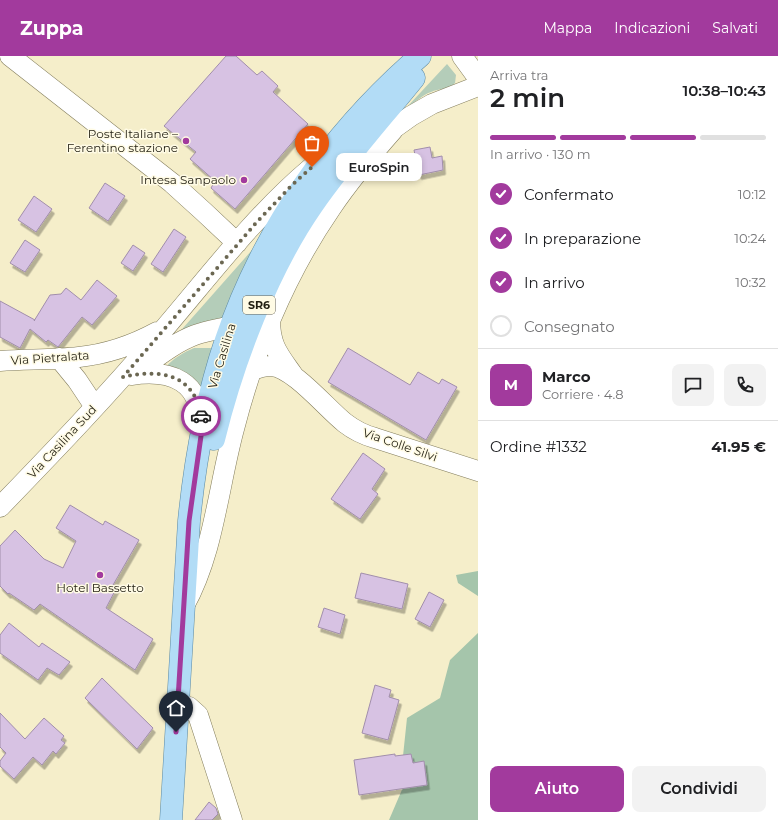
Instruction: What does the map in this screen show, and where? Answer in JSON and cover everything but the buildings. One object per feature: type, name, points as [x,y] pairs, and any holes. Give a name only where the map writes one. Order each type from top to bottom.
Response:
[{"type":"main road","name":"Via Casilina","points":[[171,820],[189,521],[201,436],[215,374],[231,326],[250,279],[273,234],[309,177],[364,109],[420,56]]},
{"type":"main road","name":"Via Casilina","points":[[184,603],[206,479],[221,412],[258,306],[290,242],[312,206],[349,156],[430,56]]},
{"type":"street","points":[[10,56],[172,183],[237,243]]},
{"type":"street","points":[[462,56],[478,78]]},
{"type":"street","points":[[349,156],[393,130],[411,116],[432,104],[478,86]]},
{"type":"street","points":[[184,603],[194,588],[202,568],[211,533],[228,448],[251,371],[270,319],[297,265],[327,214],[355,174],[393,130]]},
{"type":"street","name":"Via Casilina Sud","points":[[0,507],[95,406],[127,376],[237,243],[292,185],[323,158]]},
{"type":"street","points":[[127,376],[185,340],[205,332],[231,326],[290,242]]},
{"type":"street","points":[[270,319],[270,332],[273,343],[294,376]]},
{"type":"street","name":"Via Pietralata","points":[[0,361],[79,357],[100,354],[140,341],[166,328]]},
{"type":"street","points":[[100,354],[127,376],[149,373],[163,374],[175,378],[185,385],[194,394],[199,406],[201,436]]},
{"type":"street","points":[[59,358],[95,406]]},
{"type":"street","points":[[251,371],[262,367],[271,366],[282,368],[294,376]]},
{"type":"street","name":"Via Colle Silvi","points":[[294,376],[345,423],[359,432],[478,471]]},
{"type":"street","points":[[178,703],[189,707],[198,715],[232,820]]},
{"type":"green space","points":[[447,64],[456,75],[455,83],[450,87],[428,93],[407,107]]},
{"type":"green space","points":[[260,241],[222,318],[176,336]]},
{"type":"green space","points":[[194,348],[212,348],[200,392],[165,368],[178,356]]},
{"type":"green space","points":[[478,571],[478,596],[458,583],[456,575]]},
{"type":"green space","points":[[478,633],[478,820],[389,820],[410,771],[403,756],[407,718],[440,698],[450,660]]},
{"type":"way so far","points":[[201,416],[197,399],[180,380],[156,373],[123,377],[237,243],[274,202],[312,167]]},
{"type":"place","name":"Poste Italiane – Ferentino stazione","points":[[186,141]]},
{"type":"place","name":"EuroSpin","points":[[312,167]]},
{"type":"place","name":"Intesa Sanpaolo","points":[[244,180]]},
{"type":"place","name":"Hotel Bassetto","points":[[100,575]]},
{"type":"route","points":[[176,732],[189,521],[192,488],[201,436],[201,416]]}]
